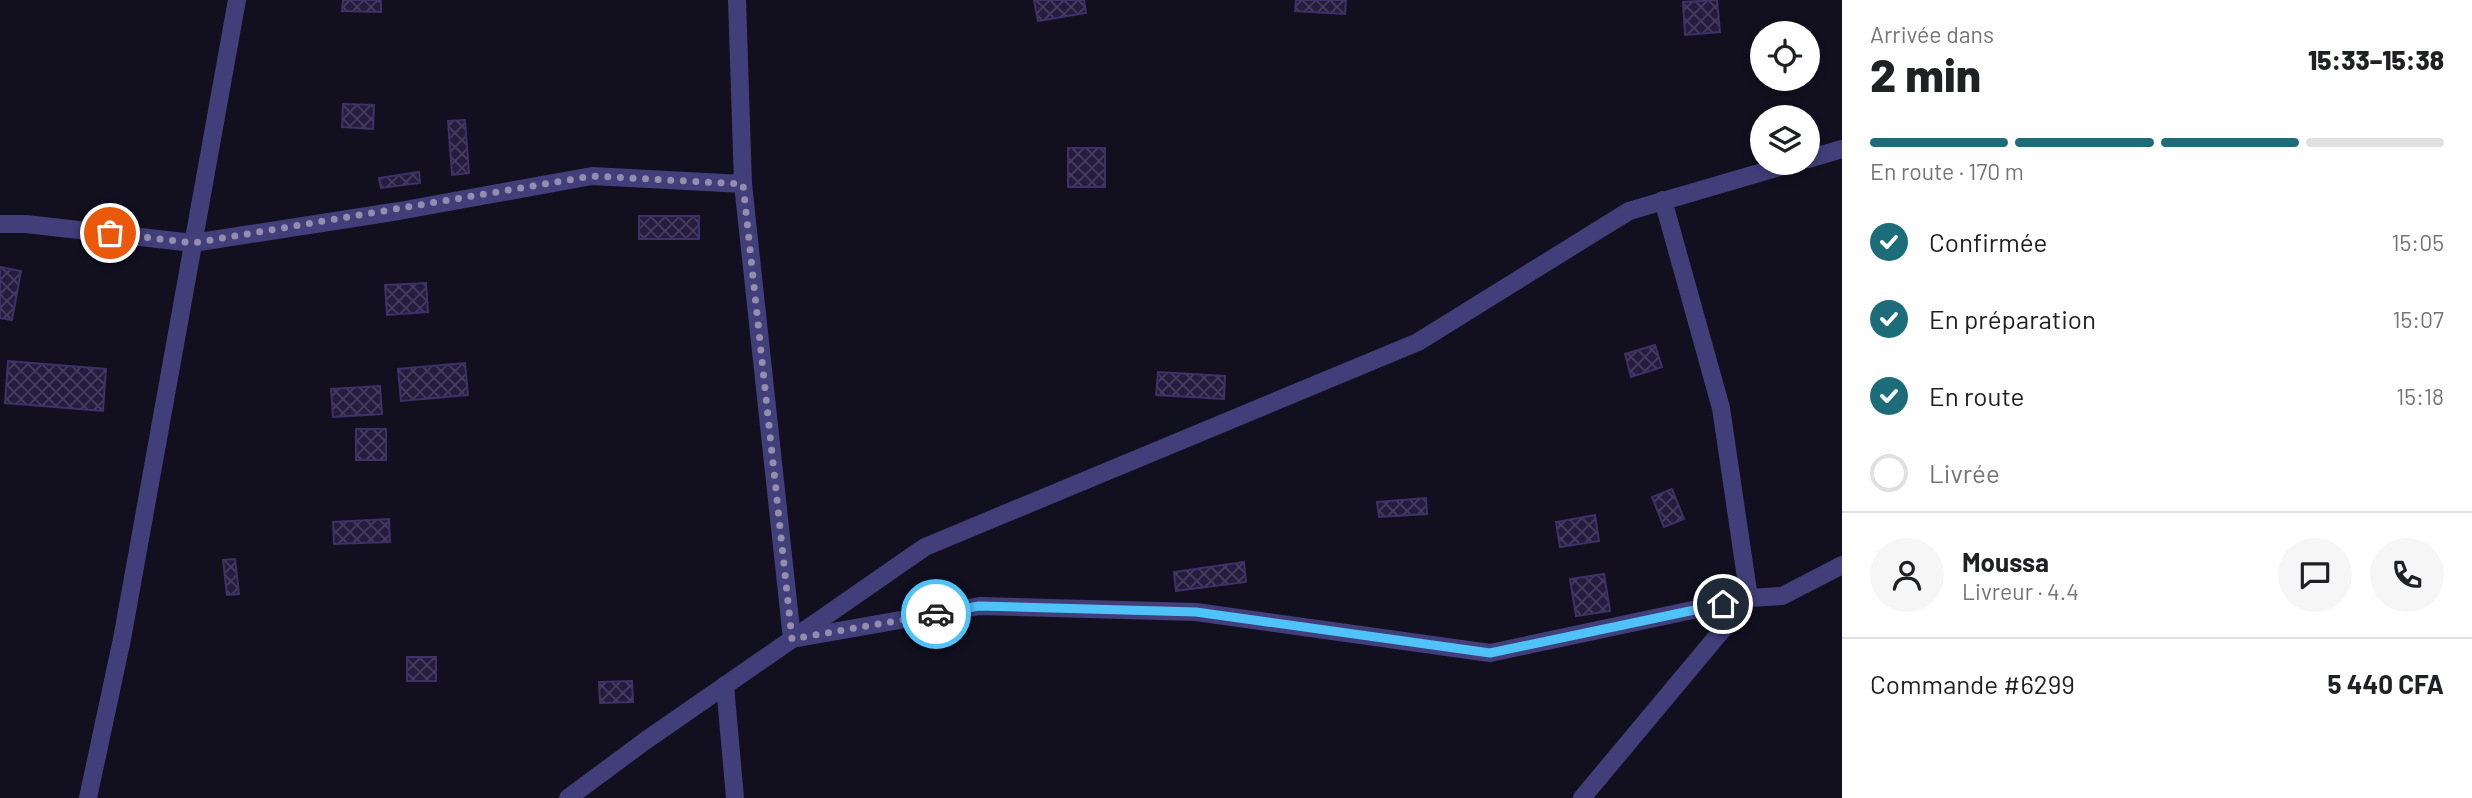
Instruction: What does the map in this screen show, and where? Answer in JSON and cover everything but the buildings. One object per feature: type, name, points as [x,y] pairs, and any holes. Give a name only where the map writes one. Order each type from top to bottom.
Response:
[{"type":"street","points":[[88,798],[122,639],[237,0]]},
{"type":"street","points":[[737,0],[743,184],[792,639]]},
{"type":"street","points":[[1820,155],[1842,149]]},
{"type":"street","points":[[568,798],[725,685],[925,547],[1418,342],[1629,211],[1751,175]]},
{"type":"street","points":[[0,224],[26,224],[193,243],[592,176],[743,184]]},
{"type":"street","points":[[1582,798],[1749,598],[1721,408],[1664,200]]},
{"type":"street","points":[[792,639],[979,606],[1196,612],[1490,653],[1749,598],[1782,596],[1842,565]]},
{"type":"street","points":[[725,685],[735,798]]},
{"type":"way so far","points":[[110,233],[193,243],[399,211],[592,176],[743,184],[792,639],[936,614]]},
{"type":"route","points":[[936,614],[979,606],[1196,612],[1490,653],[1723,604]]}]
